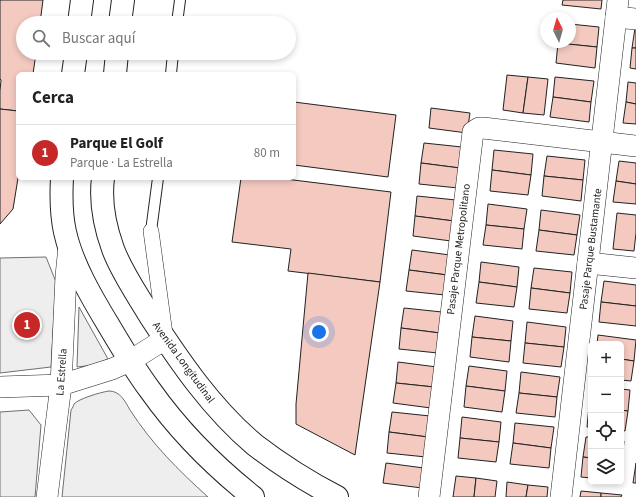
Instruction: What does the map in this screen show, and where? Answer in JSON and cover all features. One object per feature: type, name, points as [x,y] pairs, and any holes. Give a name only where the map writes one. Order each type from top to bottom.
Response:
[{"type":"main road","points":[[80,16],[82,0]]},
{"type":"main road","points":[[121,16],[123,0]]},
{"type":"main road","points":[[73,72],[75,60]]},
{"type":"main road","points":[[114,72],[116,60]]},
{"type":"main road","points":[[62,180],[61,206],[65,233],[69,246],[89,291],[130,361],[171,418],[198,449],[228,477],[253,497]]},
{"type":"main road","name":"Avenida Longitudinal","points":[[103,180],[102,205],[108,232],[113,249],[125,276],[165,339],[203,391],[227,419],[284,467],[337,497]]},
{"type":"street","name":"Pasaje Parque Bustamante","points":[[561,497],[602,142],[623,12]]},
{"type":"street","name":"Pasaje Parque Metropolitano","points":[[429,497],[473,132],[479,128],[483,128],[602,142]]},
{"type":"street","points":[[602,142],[636,146]]},
{"type":"street","points":[[0,387],[61,385],[112,369],[130,361],[165,339],[151,230]]},
{"type":"street","name":"La Estrella","points":[[47,497],[61,385],[66,276],[69,246]]},
{"type":"street","points":[[588,263],[636,268]]},
{"type":"lane","points":[[178,16],[180,0]]},
{"type":"lane","points":[[171,72],[173,60]]},
{"type":"lane","points":[[151,230],[158,180]]},
{"type":"shaded area","points":[[46,257],[56,282],[51,367],[0,373],[0,258]]},
{"type":"shaded area","points":[[79,307],[108,359],[94,365],[77,367]]},
{"type":"shaded area","points":[[113,391],[122,397],[138,422],[156,445],[186,477],[208,497],[62,497],[71,410],[74,404],[80,400],[95,394]]},
{"type":"shaded area","points":[[29,410],[41,425],[35,497],[0,497],[0,412]]},
{"type":"building","points":[[0,0],[43,0],[41,16],[16,16],[16,60],[35,60],[33,72],[16,72],[16,111],[0,109]]},
{"type":"building","points":[[563,0],[602,0],[601,9],[562,5]]},
{"type":"building","points":[[576,25],[599,27],[597,47],[576,45]]},
{"type":"building","points":[[635,28],[636,48],[632,48]]},
{"type":"building","points":[[576,45],[597,47],[595,68],[556,63],[558,48],[576,48]]},
{"type":"building","points":[[632,48],[636,48],[636,69],[630,68]]},
{"type":"building","points":[[507,75],[528,77],[523,113],[503,110]]},
{"type":"building","points":[[528,77],[548,79],[544,115],[523,113]]},
{"type":"building","points":[[555,77],[594,81],[591,102],[553,97]]},
{"type":"building","points":[[628,82],[636,83],[636,104],[626,102]]},
{"type":"building","points":[[553,97],[591,102],[589,122],[550,117]]},
{"type":"building","points":[[296,102],[396,115],[388,177],[296,165]]},
{"type":"building","points":[[626,102],[636,104],[636,124],[623,123]]},
{"type":"building","points":[[431,108],[470,113],[467,133],[429,128]]},
{"type":"building","points":[[0,109],[16,111],[16,180],[18,180],[13,209],[0,224]]},
{"type":"building","points":[[424,143],[462,147],[460,168],[421,163]]},
{"type":"building","points":[[494,150],[533,154],[531,175],[492,170]]},
{"type":"building","points":[[547,156],[585,160],[583,180],[544,176]]},
{"type":"building","points":[[619,161],[636,163],[636,184],[616,181]]},
{"type":"building","points":[[421,163],[460,168],[458,188],[419,184]]},
{"type":"building","points":[[492,170],[531,175],[528,195],[490,191]]},
{"type":"building","points":[[544,176],[583,180],[581,201],[542,196]]},
{"type":"building","points":[[241,180],[293,180],[391,192],[380,282],[288,271],[291,249],[232,242]]},
{"type":"building","points":[[616,181],[636,184],[636,204],[613,202]]},
{"type":"building","points":[[417,196],[456,200],[454,221],[415,216]]},
{"type":"building","points":[[488,204],[527,209],[524,229],[486,225]]},
{"type":"building","points":[[541,210],[580,215],[577,235],[539,230]]},
{"type":"building","points":[[617,213],[636,215],[634,251],[613,249]]},
{"type":"building","points":[[415,216],[454,221],[451,241],[413,236]]},
{"type":"building","points":[[486,225],[524,229],[522,249],[483,245]]},
{"type":"building","points":[[539,230],[577,235],[574,255],[536,251]]},
{"type":"building","points":[[412,250],[450,255],[447,275],[409,270]]},
{"type":"building","points":[[481,262],[519,267],[517,287],[479,282]]},
{"type":"building","points":[[534,268],[572,272],[570,293],[531,288]]},
{"type":"building","points":[[409,270],[447,275],[445,295],[406,291]]},
{"type":"building","points":[[308,273],[380,282],[355,455],[296,424],[296,404]]},
{"type":"building","points":[[604,281],[636,285],[636,306],[601,302]]},
{"type":"building","points":[[479,282],[517,287],[514,307],[476,303]]},
{"type":"building","points":[[531,288],[570,293],[567,313],[529,309]]},
{"type":"building","points":[[601,302],[636,306],[636,326],[599,322]]},
{"type":"building","points":[[404,308],[442,312],[440,333],[401,328]]},
{"type":"building","points":[[475,316],[513,321],[511,341],[472,337]]},
{"type":"building","points":[[527,322],[566,327],[564,347],[525,343]]},
{"type":"building","points":[[401,328],[440,333],[438,353],[399,349]]},
{"type":"building","points":[[598,335],[636,340],[634,361],[624,359],[624,341],[597,341]]},
{"type":"building","points":[[472,337],[511,341],[509,362],[470,357]]},
{"type":"building","points":[[525,343],[564,347],[561,367],[523,363]]},
{"type":"building","points":[[624,359],[634,361],[631,381],[624,380]]},
{"type":"building","points":[[398,362],[437,367],[434,387],[396,383]]},
{"type":"building","points":[[469,366],[507,371],[505,391],[466,386]]},
{"type":"building","points":[[521,372],[560,377],[557,397],[519,393]]},
{"type":"building","points":[[396,383],[434,387],[431,408],[393,403]]},
{"type":"building","points":[[466,386],[505,391],[502,412],[464,407]]},
{"type":"building","points":[[624,389],[630,390],[628,411],[624,410]]},
{"type":"building","points":[[519,393],[557,397],[555,417],[516,413]]},
{"type":"building","points":[[624,410],[628,411],[624,431]]},
{"type":"building","points":[[392,412],[430,416],[428,437],[389,432]]},
{"type":"building","points":[[462,417],[501,422],[499,442],[460,438]]},
{"type":"building","points":[[515,423],[554,427],[551,448],[513,443]]},
{"type":"building","points":[[389,432],[428,437],[426,457],[387,453]]},
{"type":"building","points":[[586,437],[588,437],[588,458],[583,457]]},
{"type":"building","points":[[460,438],[499,442],[496,462],[458,458]]},
{"type":"building","points":[[513,443],[551,448],[549,468],[510,464]]},
{"type":"building","points":[[583,457],[588,458],[588,478],[581,477]]},
{"type":"building","points":[[386,463],[424,468],[422,488],[383,483]]},
{"type":"building","points":[[636,463],[636,483],[633,483]]},
{"type":"building","points":[[456,476],[476,478],[474,497],[453,497]]},
{"type":"building","points":[[476,478],[497,481],[495,497],[474,497]]},
{"type":"building","points":[[507,482],[528,485],[526,497],[506,497]]},
{"type":"building","points":[[528,485],[548,487],[547,497],[526,497]]},
{"type":"building","points":[[581,491],[601,493],[601,497],[580,497]]},
{"type":"building","points":[[601,493],[622,495],[621,497],[601,497]]},
{"type":"place","name":"Parque El Golf","points":[[27,325]]}]
